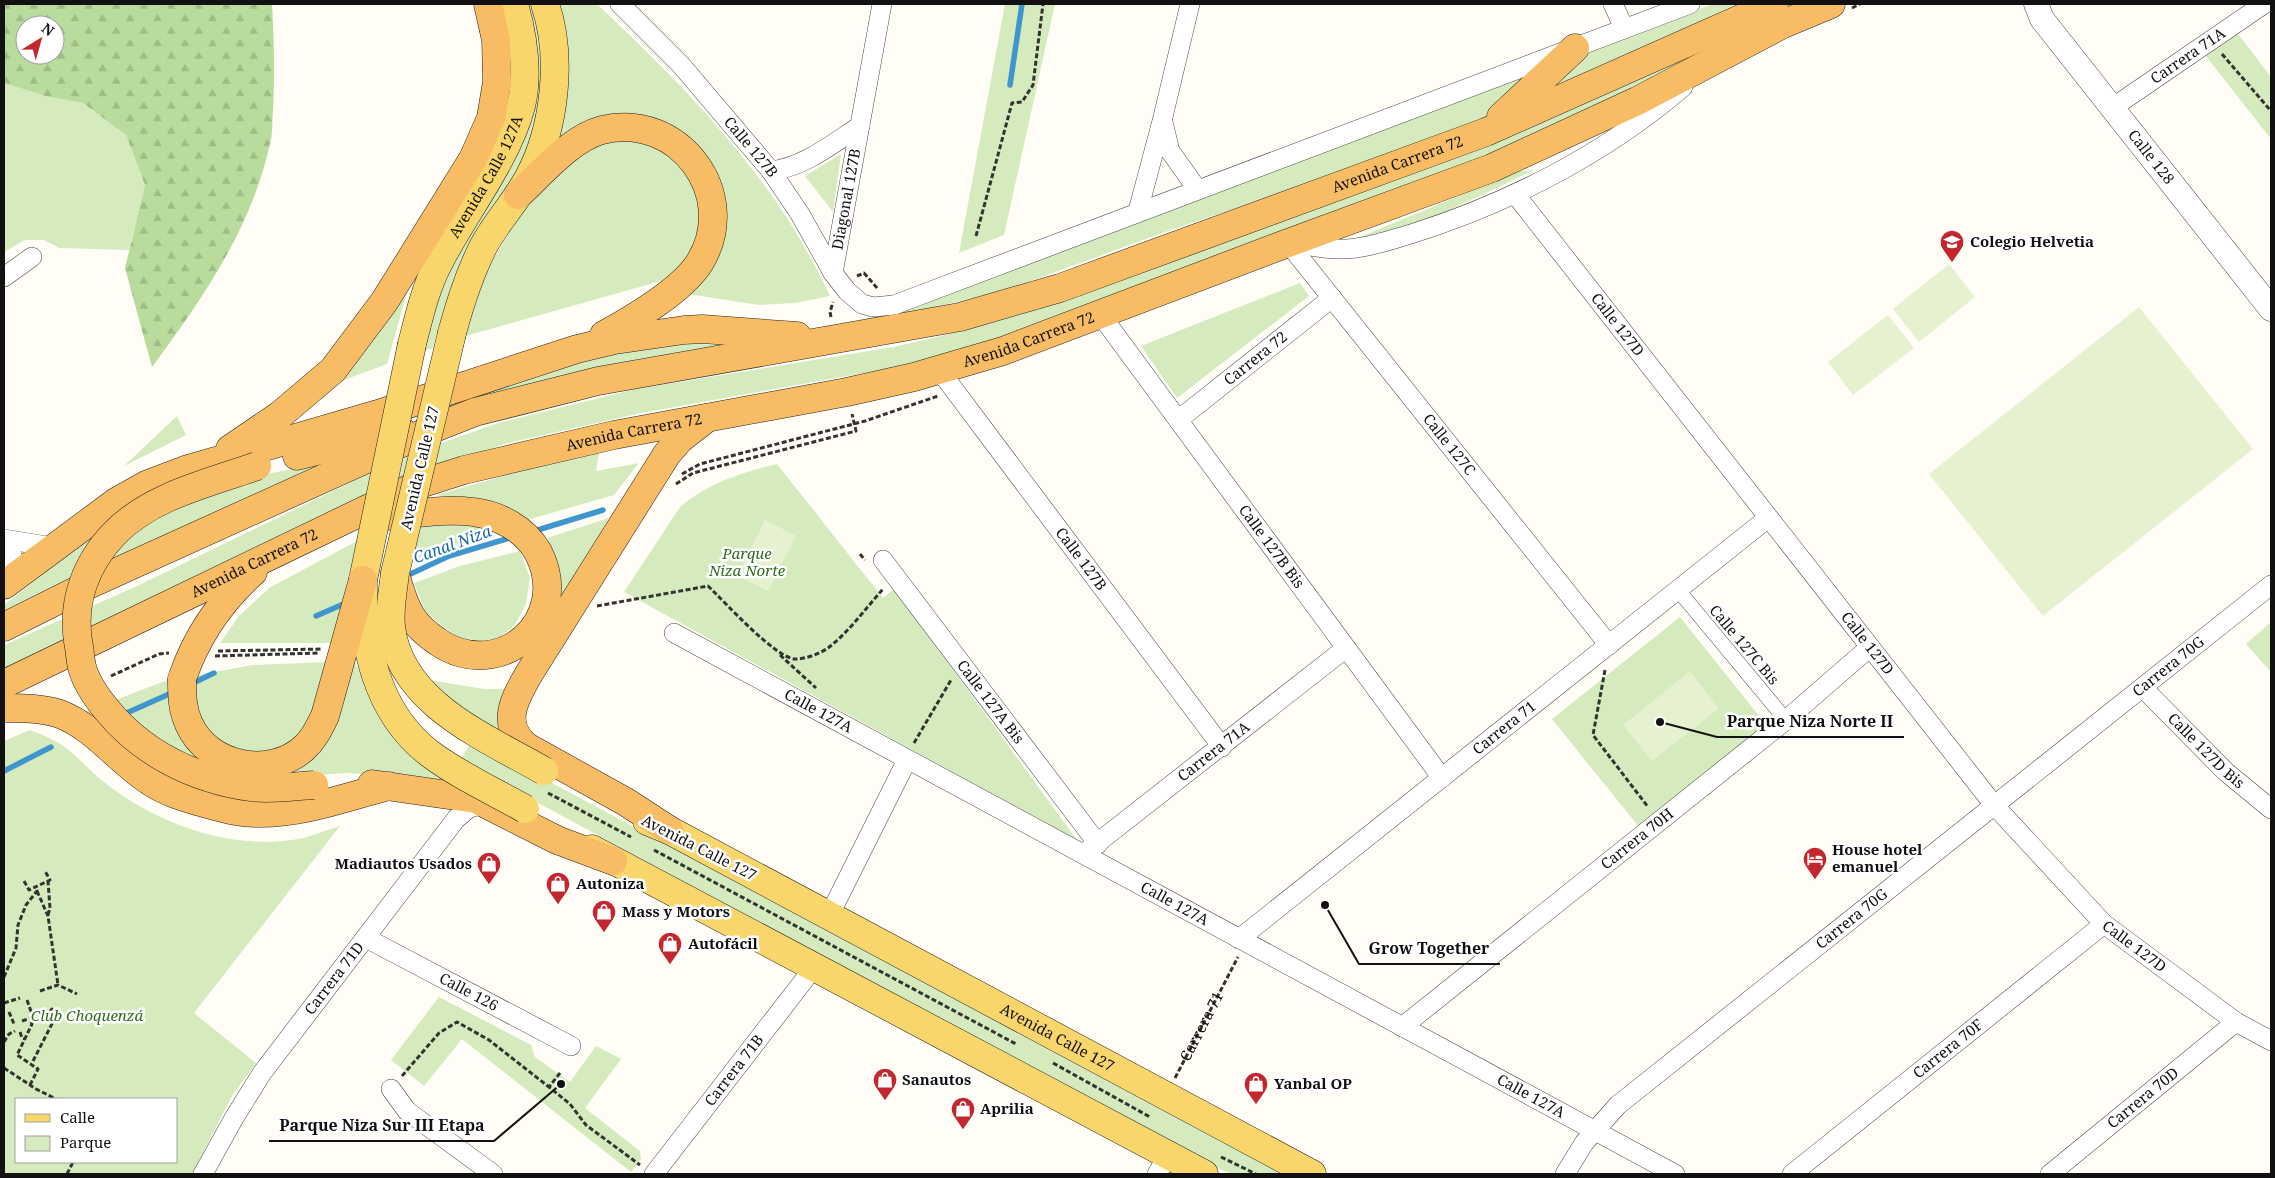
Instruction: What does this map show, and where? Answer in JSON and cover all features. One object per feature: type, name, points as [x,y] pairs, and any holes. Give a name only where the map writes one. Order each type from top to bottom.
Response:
[{"type":"highway","points":[[208,463],[280,415],[333,370],[384,302],[473,159],[491,118],[497,82],[496,40],[488,4]]},
{"type":"highway","name":"Avenida Carrera 72","points":[[4,627],[97,581],[437,427],[475,412],[598,381],[960,317],[1060,288],[1486,132],[1774,4]]},
{"type":"highway","name":"Avenida Carrera 72","points":[[4,684],[417,485],[464,470],[614,434],[848,392],[940,371],[1003,351],[1492,168],[1638,101],[1783,24],[1830,4]]},
{"type":"highway","points":[[1486,132],[1575,48]]},
{"type":"highway","points":[[518,195],[575,143],[602,130],[635,128],[661,135],[691,157],[704,176],[712,198],[713,217],[712,234],[699,263],[677,286],[652,306],[629,322],[577,349]]},
{"type":"highway","name":"Avenida Carrera 72","points":[[4,584],[98,514],[137,490],[163,478],[208,463],[378,414],[577,349],[615,340],[684,330],[719,330],[836,339]]},
{"type":"highway","points":[[475,412],[257,466],[187,491],[143,512],[116,532],[96,554],[84,579],[78,603],[76,628],[83,668],[97,698],[120,726],[140,744],[161,757],[212,778],[252,787],[351,783],[456,795],[486,804],[557,840],[613,861]]},
{"type":"highway","points":[[669,830],[626,802],[527,747],[518,740],[513,732],[511,719],[513,706],[526,679],[667,454],[680,439],[710,416]]},
{"type":"highway","points":[[342,520],[445,512],[473,512],[498,518],[515,527],[533,543],[544,564],[548,588],[544,612],[531,632],[513,648],[490,656],[467,654],[446,647],[427,634],[412,617],[402,597],[395,573]]},
{"type":"highway","points":[[271,556],[226,599],[190,657],[182,679],[182,702],[189,725],[204,745],[227,760],[247,766],[264,766],[288,759],[303,748],[316,734],[325,716],[363,580]]},
{"type":"highway","points":[[4,708],[30,708],[59,714],[75,721],[101,740],[133,770],[152,783],[175,794],[222,808],[258,814],[293,810],[322,805],[389,786]]},
{"type":"main road","name":"Avenida Calle 127A","points":[[412,344],[422,306],[437,266],[456,229],[490,174],[521,105],[524,67],[521,29],[514,4]]},
{"type":"main road","points":[[518,195],[529,177],[544,138],[556,65],[554,35],[545,4]]},
{"type":"main road","name":"Avenida Calle 127","points":[[518,195],[500,219],[470,274],[452,333],[395,573],[390,609],[391,626],[400,661],[420,690],[448,714],[544,771],[620,809],[669,830],[1312,1174]]},
{"type":"main road","name":"Avenida Calle 127","points":[[412,344],[363,580],[362,613],[367,645],[377,681],[392,710],[408,732],[428,752],[613,861],[815,966],[1163,1165],[1204,1174]]},
{"type":"street","name":"Diagonal 127B","points":[[833,273],[882,4]]},
{"type":"street","points":[[1138,212],[1190,4]]},
{"type":"street","points":[[1613,4],[1624,28]]},
{"type":"street","points":[[1138,212],[1690,4]]},
{"type":"street","name":"Calle 128","points":[[2036,4],[2042,19],[2271,309]]},
{"type":"street","name":"Carrera 71A","points":[[2112,108],[2264,4]]},
{"type":"street","name":"Calle 127B","points":[[623,5],[681,65],[771,171],[800,214],[833,273],[862,304],[883,308],[894,305],[1138,212]]},
{"type":"street","name":"Avenida Carrera 72","points":[[1288,243],[1336,250],[1371,245],[1442,224],[1515,194],[1576,162],[1607,142],[1657,107],[1710,64]]},
{"type":"street","points":[[1162,121],[1170,151],[1197,189]]},
{"type":"street","name":"Diagonal 127B","points":[[771,171],[804,162],[860,126]]},
{"type":"street","name":"Calle 127D","points":[[1515,194],[1994,805],[2104,924],[2236,1022],[2271,1041]]},
{"type":"street","name":"Calle 127C","points":[[1288,243],[1609,644]]},
{"type":"street","points":[[4,277],[32,257]]},
{"type":"street","name":"Carrera 72","points":[[1178,420],[1332,298]]},
{"type":"street","name":"Calle 127B Bis","points":[[1100,314],[1442,778]]},
{"type":"street","name":"Calle 127B","points":[[940,371],[1222,748]]},
{"type":"street","name":"Carrera 71","points":[[1239,948],[1442,778],[1768,518]]},
{"type":"street","points":[[4,539],[30,545],[54,547]]},
{"type":"street","points":[[4,548],[13,557],[14,564],[4,584]]},
{"type":"street","name":"Calle 127A Bis","points":[[877,564],[1098,844]]},
{"type":"street","name":"Carrera 70G","points":[[1565,1174],[1579,1150],[1594,1130],[1618,1105],[2271,585]]},
{"type":"street","name":"Calle 127C Bis","points":[[1678,590],[1786,720]]},
{"type":"street","name":"Calle 127A","points":[[674,633],[909,753],[1239,948],[1402,1027],[1676,1174]]},
{"type":"street","name":"Carrera 70H","points":[[1402,1027],[1786,720],[1870,647]]},
{"type":"street","name":"Carrera 71A","points":[[1082,855],[1222,748],[1346,648]]},
{"type":"street","name":"Calle 127D Bis","points":[[2143,688],[2226,772],[2271,809]]},
{"type":"street","points":[[829,916],[909,753]]},
{"type":"street","name":"Carrera 71D","points":[[204,1174],[234,1118],[262,1074],[456,819],[469,808],[486,804]]},
{"type":"street","name":"Carrera 70F","points":[[1792,1174],[2104,924]]},
{"type":"street","name":"Calle 126","points":[[366,938],[571,1046]]},
{"type":"street","name":"Carrera 71B","points":[[648,1171],[815,966]]},
{"type":"street","name":"Carrera 70D","points":[[2050,1174],[2236,1022]]},
{"type":"street","points":[[396,1083],[407,1111],[493,1174]]},
{"type":"path","points":[[976,236],[1012,103],[1022,102],[1032,85],[1043,4]]},
{"type":"path","points":[[2210,41],[2271,111]]},
{"type":"path","points":[[670,490],[693,473],[856,431],[855,424],[700,464],[673,480]]},
{"type":"path","points":[[860,554],[877,564]]},
{"type":"path","points":[[596,599],[591,607],[708,586],[780,654],[795,659],[813,656],[828,648],[885,587]]},
{"type":"path","points":[[1609,644],[1593,735],[1660,821]]},
{"type":"path","points":[[909,753],[953,677]]},
{"type":"path","points":[[44,871],[48,881],[50,908],[48,916]]},
{"type":"path","points":[[24,881],[29,890],[36,890]]},
{"type":"path","points":[[4,977],[16,948],[18,925],[26,905],[36,890],[48,881]]},
{"type":"path","points":[[36,890],[48,916],[58,985]]},
{"type":"path","name":"Carrera 71","points":[[1166,1097],[1239,948]]},
{"type":"path","points":[[40,991],[58,985],[77,994]]},
{"type":"path","points":[[4,1003],[20,998]]},
{"type":"path","points":[[27,1000],[33,1018],[32,1024],[16,1055],[38,1069],[30,1085]]},
{"type":"path","points":[[22,1021],[33,1018],[44,1020],[52,1009],[58,1012],[31,1065]]},
{"type":"path","points":[[9,1012],[14,1024]]},
{"type":"path","points":[[396,1083],[439,1033],[457,1022],[488,1040],[549,1087],[570,1104],[586,1125],[614,1148],[648,1171]]},
{"type":"path","points":[[4,1042],[9,1034],[15,1031]]},
{"type":"path","points":[[20,1032],[22,1038],[25,1039]]},
{"type":"path","points":[[4,1068],[54,1098]]},
{"type":"path","points":[[549,1087],[560,1073]]},
{"type":"path","points":[[67,1174],[73,1163]]},
{"type":"green space","points":[[4,4],[272,4],[274,97],[270,144],[262,175],[238,234],[223,262],[207,289],[152,367],[125,268],[145,185],[126,135],[83,103],[45,96],[4,83]]},
{"type":"green space","points":[[525,4],[533,4],[541,56],[542,96],[536,126],[515,173],[465,259],[447,302],[433,348],[424,351],[434,310],[451,267],[501,177]]},
{"type":"green space","points":[[556,4],[597,4],[697,104],[757,175],[784,213],[808,253],[830,296],[795,303],[759,305],[688,294],[715,252],[679,136],[553,147]]},
{"type":"green space","points":[[1005,4],[1055,4],[1004,235],[959,253]]},
{"type":"green space","points":[[1713,4],[1736,4],[1548,97],[1545,84],[1576,53]]},
{"type":"green space","points":[[2238,34],[2271,77],[2271,139],[2205,55]]},
{"type":"green space","points":[[1724,40],[1622,96],[1489,157],[970,348],[903,366],[641,413],[508,443],[456,461],[4,670],[4,645],[135,587],[368,474],[433,446],[498,423],[636,389],[894,347],[966,330],[1364,188]]},
{"type":"green space","points":[[1540,70],[1484,122],[1168,231],[1003,291],[863,324],[864,319],[888,314]]},
{"type":"green space","points":[[4,83],[45,96],[83,103],[126,135],[145,185],[129,250],[59,248],[44,240],[25,240],[4,252]]},
{"type":"green space","points":[[631,138],[673,154],[701,197],[700,228],[689,259],[668,279],[462,337],[465,307],[527,203],[553,174],[592,146]]},
{"type":"green space","points":[[841,154],[833,212],[805,176]]},
{"type":"green space","points":[[1534,170],[1424,220],[1402,228],[1355,239],[1519,171]]},
{"type":"green space","points":[[1949,264],[1975,297],[1919,342],[1893,309]]},
{"type":"green space","points":[[410,281],[387,364],[336,383]]},
{"type":"green space","points":[[1300,283],[1309,296],[1177,398],[1141,346]]},
{"type":"green space","points":[[2139,307],[2253,449],[2043,616],[1929,474]]},
{"type":"green space","points":[[1888,315],[1914,348],[1853,395],[1828,362]]},
{"type":"green space","points":[[688,344],[732,345],[638,359],[543,381],[257,459],[578,361],[654,346]]},
{"type":"green space","points":[[177,416],[186,435],[124,466]]},
{"type":"green space","points":[[599,452],[596,471],[639,463],[614,495],[527,520],[484,502],[436,495],[543,465]]},
{"type":"green space","points":[[347,457],[181,534],[73,576],[4,614],[4,605],[102,528],[149,521],[259,476]]},
{"type":"green space","name":"Parque Niza Norte","points":[[777,464],[883,598],[894,589],[1077,840],[624,592],[680,507],[714,485],[750,471]]},
{"type":"green space","points":[[609,518],[553,614],[558,569],[547,538]]},
{"type":"green space","points":[[765,520],[796,536],[768,591],[737,576]]},
{"type":"green space","points":[[454,522],[500,530],[455,545],[411,563],[420,527],[436,523]]},
{"type":"green space","points":[[357,541],[332,643],[220,643],[239,616],[269,588]]},
{"type":"green space","points":[[520,551],[530,578],[526,604],[515,625],[494,642],[467,642],[446,629],[425,611],[414,583],[460,566]]},
{"type":"green space","points":[[1680,617],[1767,726],[1639,827],[1552,719]]},
{"type":"green space","points":[[2271,622],[2271,672],[2246,644]]},
{"type":"green space","points":[[354,661],[396,727],[448,785],[346,773],[177,786],[82,713],[162,682],[252,665]]},
{"type":"green space","points":[[1690,671],[1719,708],[1652,761],[1623,725]]},
{"type":"green space","points":[[429,680],[484,689],[511,689],[500,735],[442,695]]},
{"type":"green space","name":"Club Choquenzá","points":[[30,730],[46,736],[65,747],[95,775],[124,797],[169,821],[193,830],[242,841],[267,842],[292,840],[340,826],[194,1013],[256,1063],[232,1096],[192,1174],[4,1174],[4,741]]},
{"type":"green space","points":[[472,740],[1283,1174],[1232,1174],[1217,1168],[460,761]]},
{"type":"green space","points":[[439,997],[531,1045],[535,1057],[570,1082],[596,1046],[621,1059],[585,1108],[640,1151],[641,1159],[631,1172],[462,1039],[424,1086],[391,1060]]},
{"type":"waterway","points":[[1010,85],[1022,4]]},
{"type":"waterway","name":"Canal Niza","points":[[531,532],[603,510]]},
{"type":"waterway","name":"Canal Niza","points":[[404,577],[449,556],[513,537]]},
{"type":"waterway","name":"Canal Niza","points":[[316,616],[348,602]]},
{"type":"waterway","name":"Canal Niza","points":[[191,684],[214,673]]},
{"type":"waterway","name":"Canal Niza","points":[[122,715],[176,691]]},
{"type":"waterway","name":"Canal Niza","points":[[4,771],[51,747]]},
{"type":"place","name":"Colegio Helvetia","points":[[1952,263]]},
{"type":"place","name":"Parque Niza Norte II","points":[[1660,722]]},
{"type":"place","name":"House hotel emanuel","points":[[1815,880]]},
{"type":"place","name":"Madiautos Usados","points":[[489,885]]},
{"type":"place","name":"Autoniza","points":[[558,905]]},
{"type":"place","name":"Grow Together","points":[[1325,905]]},
{"type":"place","name":"Mass y Motors","points":[[604,933]]},
{"type":"place","name":"Autofácil","points":[[670,965]]},
{"type":"place","name":"Parque Niza Sur III Etapa","points":[[561,1084]]},
{"type":"place","name":"Sanautos","points":[[885,1101]]},
{"type":"place","name":"Yanbal OP","points":[[1256,1105]]},
{"type":"place","name":"Aprilia","points":[[963,1130]]}]
